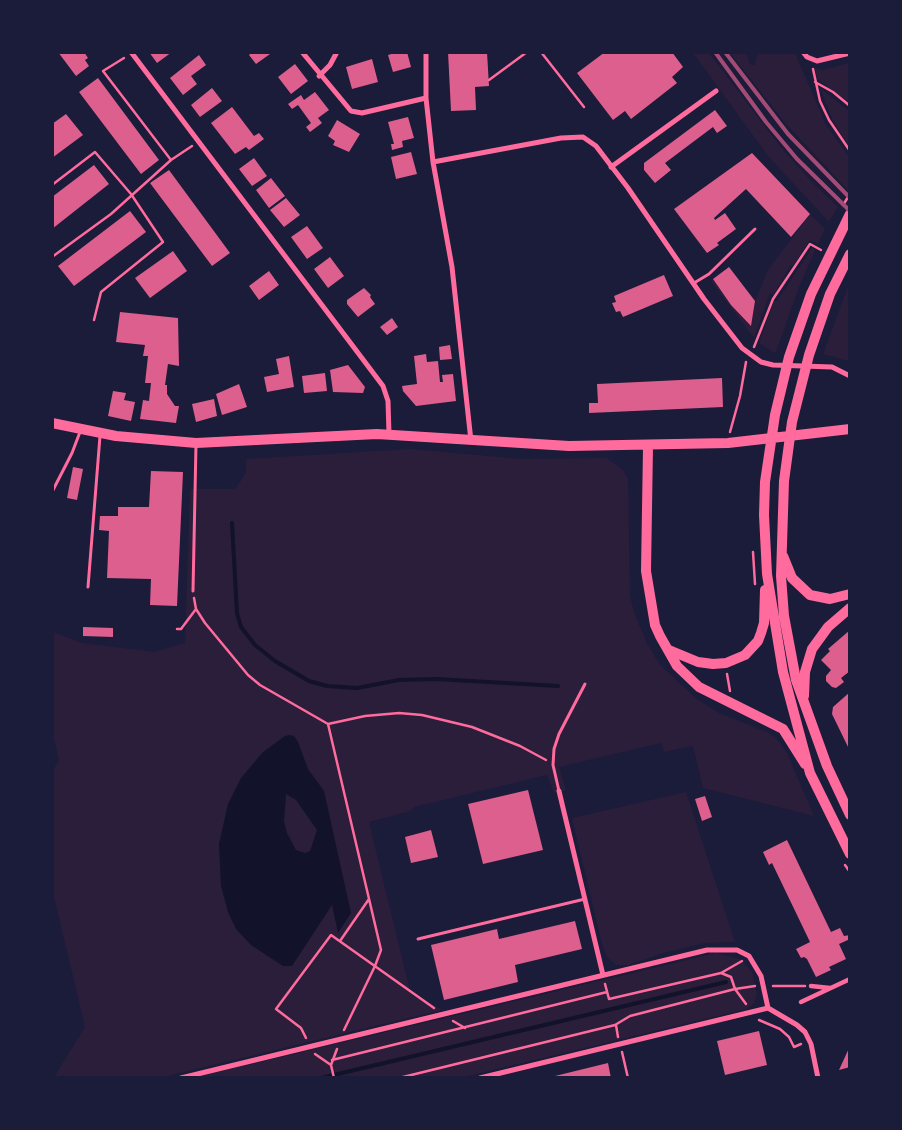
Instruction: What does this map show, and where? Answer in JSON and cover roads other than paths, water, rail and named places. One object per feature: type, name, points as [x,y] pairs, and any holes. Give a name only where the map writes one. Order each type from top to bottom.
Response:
[{"type":"main road","points":[[669,650],[698,662],[726,664],[744,655],[758,641],[764,622],[767,574],[764,515],[765,482],[775,415],[799,324],[836,238],[850,214]]},
{"type":"main road","points":[[850,254],[830,294],[800,387],[784,481],[782,553],[784,616],[796,680],[827,766],[850,815]]},
{"type":"main road","points":[[52,423],[100,432],[196,443],[347,434],[569,446],[728,444],[850,429]]},
{"type":"main road","points":[[648,446],[646,571],[656,625],[677,666],[699,687],[783,729],[810,773],[850,854]]},
{"type":"main road","points":[[782,553],[792,578],[810,595],[830,599],[850,594]]},
{"type":"main road","points":[[767,574],[784,672],[810,773]]},
{"type":"main road","points":[[804,700],[805,672],[812,648],[828,627],[850,608]]},
{"type":"street","points":[[302,52],[346,108],[356,113],[426,98]]},
{"type":"street","points":[[319,76],[330,65],[337,52]]},
{"type":"street","points":[[426,52],[426,98],[434,162],[452,267],[471,441]]},
{"type":"street","points":[[804,52],[812,60],[822,60],[850,53]]},
{"type":"street","points":[[131,53],[383,386],[388,401],[389,435]]},
{"type":"street","points":[[612,167],[716,91]]},
{"type":"street","points":[[434,162],[572,136],[583,137],[596,146],[612,167],[694,284],[742,348],[761,362],[773,366],[832,367],[850,376]]},
{"type":"street","points":[[559,791],[603,975]]},
{"type":"street","points":[[181,1078],[707,950],[736,950],[749,956],[761,976],[768,1008]]},
{"type":"street","points":[[801,1002],[850,979]]},
{"type":"street","points":[[811,986],[831,988]]},
{"type":"street","points":[[480,1078],[768,1008],[797,1025],[808,1037],[818,1078]]},
{"type":"lane","points":[[694,284],[709,274],[755,229]]},
{"type":"lane","points":[[52,492],[72,453],[81,429]]},
{"type":"lane","points":[[88,587],[100,432]]},
{"type":"lane","points":[[193,591],[196,443]]},
{"type":"lane","points":[[559,791],[554,765],[554,749],[559,734],[584,684]]},
{"type":"lane","points":[[418,939],[585,899]]},
{"type":"waterway","points":[[232,523],[237,613],[241,627],[255,645],[275,661],[309,681],[327,686],[357,688],[399,680],[436,679],[558,686]]},
{"type":"waterway","points":[[321,1078],[726,982]]},
{"type":"railway","points":[[715,52],[766,122],[797,159],[850,211]]},
{"type":"railway","points":[[725,52],[788,134],[850,198]]}]
